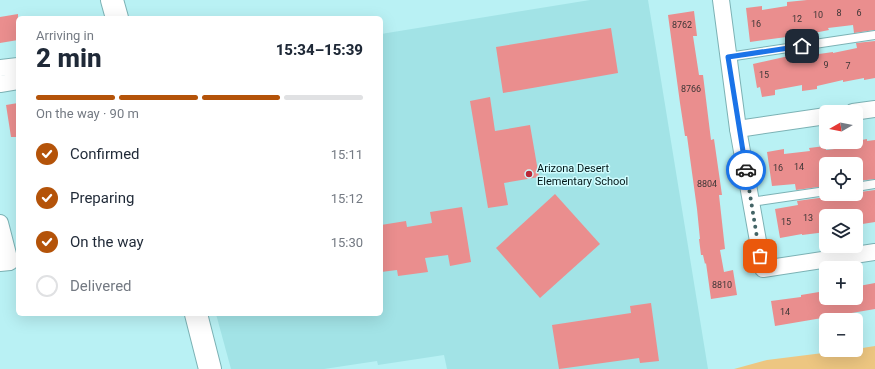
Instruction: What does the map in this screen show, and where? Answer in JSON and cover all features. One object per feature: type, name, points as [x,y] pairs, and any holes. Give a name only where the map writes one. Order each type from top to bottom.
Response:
[{"type":"main road","points":[[112,0],[116,16]]},
{"type":"main road","points":[[197,316],[210,369]]},
{"type":"street","points":[[721,0],[738,129],[763,269],[875,252]]},
{"type":"street","points":[[0,68],[16,66]]},
{"type":"street","points":[[0,84],[16,81]]},
{"type":"street","points":[[863,111],[875,109]]},
{"type":"street","points":[[738,129],[819,117]]},
{"type":"street","points":[[0,223],[5,263]]},
{"type":"lane","points":[[728,57],[875,35]]},
{"type":"lane","points":[[863,186],[875,184]]},
{"type":"lane","points":[[751,202],[819,192]]},
{"type":"shaded area","name":"Arizona Desert Elementary School","points":[[590,0],[648,0],[708,369],[447,369],[444,355],[378,365],[377,361],[324,369],[231,369],[217,316],[383,316],[383,34]]},
{"type":"shaded area","points":[[875,346],[875,369],[734,369],[767,360],[819,354],[819,357],[863,357],[863,348]]},
{"type":"building","points":[[807,0],[875,0],[875,30],[854,33],[853,25],[828,28],[829,30],[809,34],[750,42],[746,8],[762,6],[762,10],[787,6],[787,2]]},
{"type":"building","points":[[694,11],[697,36],[693,36],[699,75],[703,75],[711,140],[714,139],[722,195],[719,195],[725,249],[720,250],[724,272],[733,270],[737,295],[711,299],[706,263],[705,264],[703,255],[701,255],[697,209],[687,136],[685,136],[668,15]]},
{"type":"building","points":[[18,14],[18,16],[16,16],[16,40],[0,43],[0,17]]},
{"type":"building","points":[[611,28],[618,73],[503,93],[496,47]]},
{"type":"building","points":[[875,41],[875,78],[864,80],[864,78],[843,82],[843,80],[817,86],[817,89],[802,91],[802,85],[775,90],[775,95],[762,97],[760,87],[757,88],[753,64],[811,51],[812,55],[833,53],[857,48],[856,43]]},
{"type":"building","points":[[490,97],[495,131],[530,125],[539,177],[504,183],[508,205],[488,208],[470,101]]},
{"type":"building","points":[[16,103],[16,137],[11,137],[6,105]]},
{"type":"building","points":[[863,140],[875,140],[875,179],[863,180],[863,157],[819,157],[819,187],[796,190],[795,184],[772,186],[767,152],[784,149],[784,154],[810,151],[809,148],[819,147],[819,149],[826,150],[863,149]]},
{"type":"building","points":[[875,190],[875,222],[863,224],[863,209],[819,209],[819,233],[780,238],[775,209],[798,205],[797,201],[819,198],[819,201],[863,201],[863,192]]},
{"type":"building","points":[[555,194],[600,244],[540,298],[496,248]]},
{"type":"building","points":[[462,207],[471,262],[450,266],[448,255],[425,258],[428,272],[398,276],[397,270],[383,272],[383,225],[406,221],[407,227],[432,223],[430,212]]},
{"type":"building","points":[[875,283],[875,309],[851,313],[819,313],[819,319],[775,326],[771,301],[801,297],[801,295],[819,292],[819,305],[863,305],[863,285]]},
{"type":"building","points":[[651,303],[659,361],[640,363],[639,358],[559,369],[552,325],[631,313],[630,306]]},
{"type":"way so far","points":[[746,170],[760,256]]},
{"type":"place","name":"Arizona Desert Elementary School","points":[[529,174]]},
{"type":"route","points":[[746,170],[738,129],[728,57],[802,46]]}]
